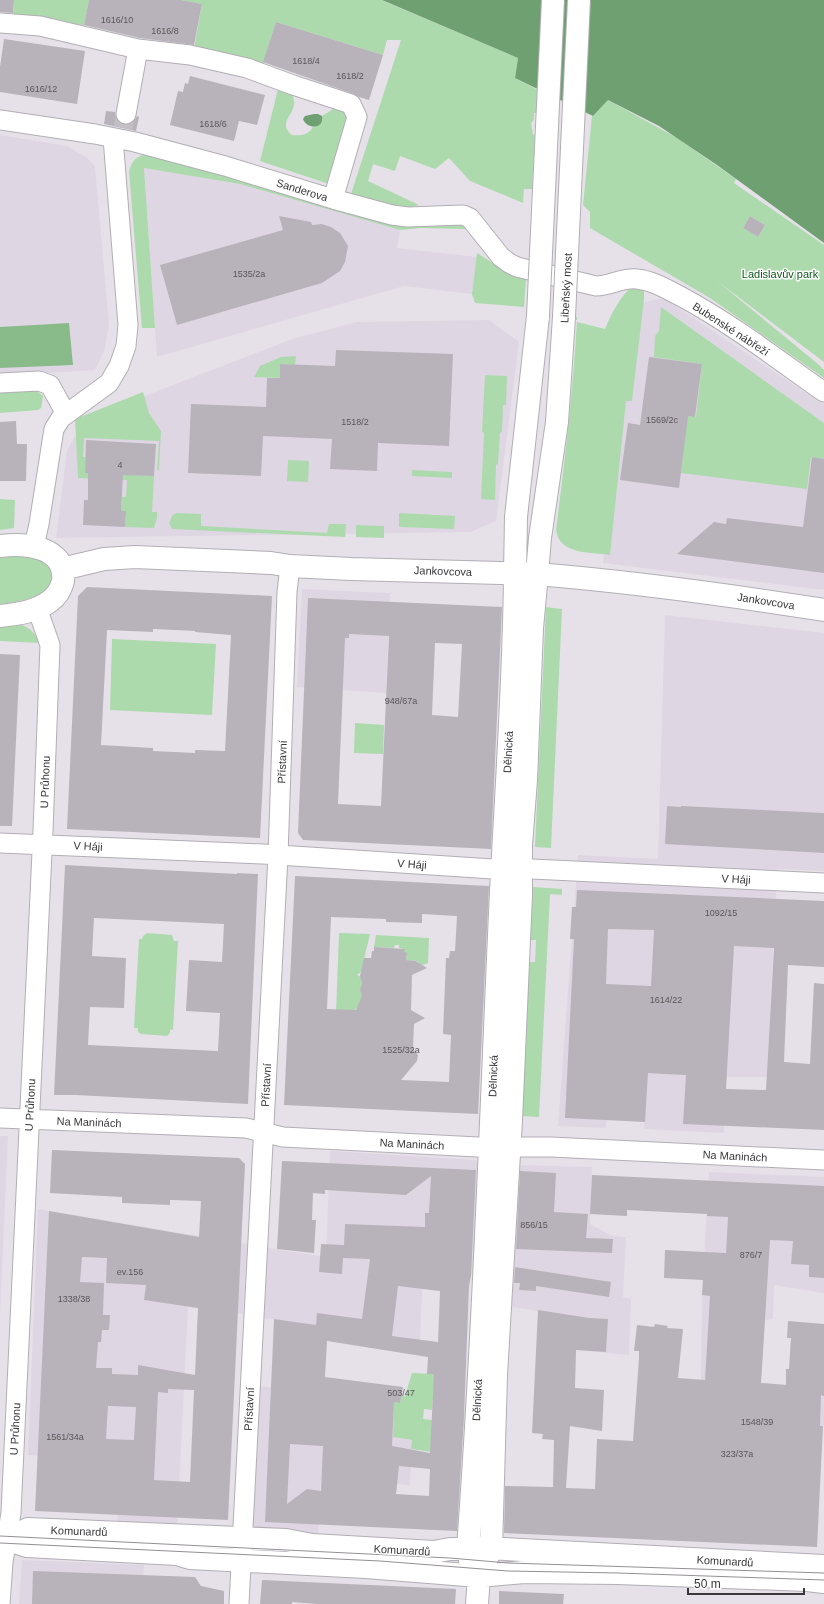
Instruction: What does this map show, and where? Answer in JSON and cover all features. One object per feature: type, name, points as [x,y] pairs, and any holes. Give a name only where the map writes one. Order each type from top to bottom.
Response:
[{"type":"street","points":[[515,574],[516,517],[538,316],[553,0]]},
{"type":"street","name":"Libeňský most","points":[[537,574],[540,538],[557,422],[564,316],[579,0]]},
{"type":"street","points":[[0,23],[40,26],[138,49],[190,55],[248,68],[293,85],[351,104],[357,117],[333,199]]},
{"type":"street","points":[[34,546],[39,524],[54,429],[61,418],[109,383],[119,366],[126,346],[128,325],[121,130],[138,49]]},
{"type":"street","name":"Sanderova","points":[[0,120],[95,134],[121,130],[225,166],[333,199],[392,215],[408,217],[463,215],[470,218],[502,257],[509,263],[517,267],[585,284]]},
{"type":"street","name":"Bubenské nábřeží","points":[[585,284],[604,286],[620,280],[636,278],[656,283],[711,313],[824,392]]},
{"type":"street","points":[[0,383],[40,381],[50,385],[66,414]]},
{"type":"street","points":[[0,546],[15,544],[34,546],[48,552],[58,559],[62,569],[62,584],[58,593],[50,601],[36,608],[18,614],[0,616]]},
{"type":"street","name":"Jankovcova","points":[[62,569],[104,559],[134,556],[372,570],[537,574],[617,581],[726,595],[824,610]]},
{"type":"street","name":"Přístavní","points":[[239,1604],[278,856],[287,592],[290,566]]},
{"type":"street","name":"Dělnická","points":[[479,1576],[470,1560],[468,1548],[521,895],[504,844],[515,574]]},
{"type":"street","name":"Dělnická","points":[[512,869],[521,846],[526,780],[532,624],[537,574]]},
{"type":"street","name":"U Průhonu","points":[[0,1604],[3,1539],[11,1513],[50,645],[36,608]]},
{"type":"street","name":"V Háji","points":[[0,843],[512,869],[824,882]]},
{"type":"street","name":"Na Maninách","points":[[0,1118],[246,1128],[283,1137],[500,1147],[551,1147],[824,1160]]},
{"type":"street","name":"Dělnická","points":[[477,1604],[479,1576],[491,1549],[500,1147]]},
{"type":"street","name":"Komunardů","points":[[3,1539],[28,1529],[286,1540],[312,1546],[434,1552],[468,1548],[824,1566]]},
{"type":"street","name":"Komunardů","points":[[3,1539],[27,1546],[177,1554],[190,1558],[479,1576],[524,1572],[618,1573],[807,1580],[824,1582]]},
{"type":"shaded area","points":[[382,0],[824,0],[824,243],[717,165],[659,126],[608,100],[593,116],[515,78],[518,58]]},
{"type":"shaded area","points":[[314,114],[322,116],[321,124],[318,126],[312,126],[305,123],[303,119],[305,116]]},
{"type":"shaded area","points":[[0,135],[67,146],[86,157],[95,166],[109,325],[104,352],[95,370],[0,376]]},
{"type":"shaded area","points":[[144,168],[240,184],[400,230],[397,248],[477,257],[472,294],[404,286],[157,357]]},
{"type":"shaded area","points":[[664,298],[824,405],[824,590],[603,563],[634,304]]},
{"type":"shaded area","points":[[489,320],[519,342],[496,521],[470,532],[56,538],[67,450],[85,419],[292,339],[357,322]]},
{"type":"shaded area","points":[[69,323],[73,365],[0,368],[0,327]]},
{"type":"shaded area","points":[[302,589],[390,593],[386,693],[297,687]]},
{"type":"shaded area","points":[[665,615],[824,633],[824,871],[778,869],[767,1077],[727,1077],[724,1133],[644,1129],[647,1087],[609,1085],[606,1128],[558,1126],[578,855],[658,859]]},
{"type":"shaded area","points":[[0,1136],[8,1136],[0,1315]]},
{"type":"shaded area","points":[[330,1151],[476,1160],[485,1172],[479,1275],[423,1270],[420,1340],[264,1318],[268,1248],[326,1257]]},
{"type":"shaded area","points":[[512,1165],[592,1167],[590,1224],[612,1236],[626,1237],[623,1297],[631,1299],[629,1355],[576,1350],[578,1317],[505,1306]]},
{"type":"shaded area","points":[[709,1172],[824,1177],[824,1293],[774,1285],[773,1319],[765,1320],[761,1383],[824,1387],[824,1426],[786,1425],[698,1441],[701,1380],[702,1295]]},
{"type":"shaded area","points":[[38,1209],[247,1244],[243,1314],[188,1307],[177,1528],[117,1525],[120,1476],[63,1457],[28,1455]]},
{"type":"shaded area","points":[[260,1386],[394,1402],[393,1437],[412,1440],[410,1485],[373,1481],[321,1479],[318,1535],[251,1531]]},
{"type":"shaded area","points":[[22,1560],[144,1565],[142,1604],[19,1604]]},
{"type":"green space","points":[[14,0],[89,0],[84,25],[13,17]]},
{"type":"green space","points":[[181,0],[381,0],[518,58],[515,78],[538,90],[536,113],[534,113],[534,120],[531,123],[533,134],[535,136],[532,189],[524,189],[523,203],[470,181],[449,158],[435,169],[400,156],[395,171],[373,164],[368,181],[419,205],[404,209],[377,203],[351,194],[401,40],[387,40],[383,55],[276,22],[262,67],[194,49],[202,4]]},
{"type":"green space","points":[[278,89],[288,89],[293,97],[293,108],[286,125],[287,130],[292,135],[307,133],[313,127],[322,123],[322,116],[335,108],[342,108],[351,119],[332,185],[260,161]]},
{"type":"green space","name":"Ladislavův park","points":[[608,100],[677,138],[736,179],[734,183],[824,245],[824,362],[716,280],[818,364],[824,370],[824,378],[710,298],[590,228],[590,212],[583,205],[593,116]],"holes":[[[750,216],[765,225],[758,237],[743,228]]]},
{"type":"green space","points":[[147,154],[458,222],[467,226],[465,229],[421,228],[400,230],[240,184],[144,168],[155,328],[142,328],[129,171],[135,160],[140,156]]},
{"type":"green space","points":[[477,253],[513,276],[526,279],[524,307],[475,303],[472,294]]},
{"type":"green space","points":[[632,286],[639,286],[644,292],[632,401],[626,401],[610,555],[577,551],[569,548],[558,538],[556,530],[563,478],[577,320],[577,322],[605,329],[616,306]]},
{"type":"green space","points":[[661,307],[824,423],[824,459],[811,457],[807,489],[681,473],[687,416],[696,417],[702,364],[654,357],[655,336],[659,331]]},
{"type":"green space","points":[[296,356],[295,365],[280,364],[280,378],[254,377],[260,366],[281,357]]},
{"type":"green space","points":[[485,375],[507,376],[506,405],[503,405],[502,432],[500,433],[498,464],[496,465],[495,500],[481,499]]},
{"type":"green space","points":[[34,388],[43,396],[41,408],[38,410],[0,413],[0,390]]},
{"type":"green space","points":[[143,392],[149,413],[161,431],[159,470],[157,470],[159,441],[84,438],[83,457],[86,457],[85,473],[154,476],[152,512],[157,512],[157,518],[154,528],[125,527],[126,511],[121,511],[122,497],[126,497],[127,480],[78,478],[75,419]]},
{"type":"green space","points":[[288,460],[309,461],[308,482],[287,481]]},
{"type":"green space","points":[[412,470],[452,472],[452,478],[412,476]]},
{"type":"green space","points":[[0,499],[15,500],[14,528],[0,530]]},
{"type":"green space","points":[[176,513],[201,514],[201,526],[327,533],[329,524],[346,524],[345,537],[172,529],[169,523],[172,516]]},
{"type":"green space","points":[[399,513],[455,516],[454,529],[399,527]]},
{"type":"green space","points":[[356,525],[384,526],[384,538],[356,537]]},
{"type":"green space","points":[[17,556],[34,558],[45,563],[52,572],[51,582],[46,590],[35,597],[0,604],[0,558]]},
{"type":"green space","points":[[546,607],[562,609],[551,848],[535,847]]},
{"type":"green space","points":[[0,623],[19,624],[28,628],[36,636],[40,643],[0,641]]},
{"type":"green space","points":[[112,639],[216,644],[212,715],[110,710]]},
{"type":"green space","points":[[355,723],[384,725],[383,754],[354,753]]},
{"type":"green space","points":[[533,887],[562,889],[562,895],[550,894],[539,1117],[522,1116],[529,962],[535,962],[536,940],[530,940]]},
{"type":"green space","points":[[147,933],[172,935],[174,941],[178,941],[173,1030],[170,1029],[170,1033],[167,1036],[141,1034],[138,1032],[138,1028],[134,1028],[139,939],[142,939]]},
{"type":"green space","points":[[339,933],[370,934],[361,972],[357,975],[361,977],[363,995],[360,1004],[355,1010],[336,1014]]},
{"type":"green space","points":[[376,935],[429,938],[428,963],[422,965],[417,961],[406,960],[407,953],[404,953],[404,949],[399,948],[399,945],[395,945],[394,948],[374,947]]},
{"type":"green space","points":[[412,1373],[435,1374],[432,1410],[424,1409],[423,1419],[432,1420],[432,1452],[411,1449],[412,1440],[393,1437],[394,1402],[400,1403],[401,1396],[405,1396]]},
{"type":"building","points":[[0,0],[14,0],[13,13],[0,12]]},
{"type":"building","points":[[89,0],[181,0],[202,4],[194,45],[140,38],[84,25]]},
{"type":"building","points":[[276,22],[383,55],[369,100],[263,62]]},
{"type":"building","points":[[4,39],[85,51],[77,104],[0,92],[0,67]]},
{"type":"building","points":[[190,76],[265,95],[257,125],[239,121],[234,141],[170,125],[178,91],[183,92],[185,83],[188,84]]},
{"type":"building","points":[[106,111],[115,112],[116,118],[124,125],[130,124],[137,116],[139,117],[136,131],[104,124]]},
{"type":"building","points":[[279,216],[311,222],[312,225],[322,224],[331,227],[340,233],[348,246],[345,262],[340,271],[322,283],[177,325],[160,265],[283,230]]},
{"type":"building","points":[[750,216],[765,225],[758,237],[743,228]]},
{"type":"building","points":[[336,350],[453,354],[449,446],[378,443],[377,471],[330,469],[332,439],[263,436],[261,476],[188,473],[191,404],[266,407],[267,378],[280,378],[280,364],[335,366]]},
{"type":"building","points":[[649,357],[702,364],[695,417],[688,416],[679,488],[620,480],[628,423],[640,425]]},
{"type":"building","points":[[16,421],[17,444],[27,444],[26,481],[0,481],[0,422]]},
{"type":"building","points":[[86,440],[156,444],[154,476],[123,475],[121,511],[126,511],[125,527],[83,525],[84,500],[88,500],[88,473],[85,473]]},
{"type":"building","points":[[812,457],[824,459],[824,573],[677,554],[714,522],[726,524],[727,518],[803,527]]},
{"type":"building","points":[[87,587],[272,596],[260,838],[67,829],[78,596]],"holes":[[[153,629],[195,631],[231,635],[225,751],[195,750],[195,753],[153,751],[153,748],[101,745],[107,630],[153,632]]]},
{"type":"building","points":[[308,598],[502,607],[491,849],[303,840],[298,833]],"holes":[[[349,634],[389,636],[381,806],[338,804],[345,638],[349,638]],[[435,643],[462,644],[458,717],[432,715]]]},
{"type":"building","points":[[0,654],[20,655],[12,826],[0,826]]},
{"type":"building","points":[[667,806],[824,813],[824,853],[665,844]]},
{"type":"building","points":[[65,865],[258,874],[248,1104],[54,1095]],"holes":[[[94,918],[224,924],[222,962],[189,960],[186,1011],[220,1013],[218,1051],[88,1045],[90,1007],[124,1008],[126,958],[92,956]]]},
{"type":"building","points":[[295,876],[489,886],[478,1114],[284,1105]],"holes":[[[422,914],[457,916],[455,951],[450,951],[449,958],[446,958],[443,1034],[451,1035],[449,1082],[401,1080],[417,1061],[418,1055],[413,1049],[414,1024],[425,1018],[411,1010],[412,975],[427,968],[416,961],[406,960],[407,953],[404,952],[405,949],[374,947],[371,958],[364,958],[360,976],[362,984],[360,990],[362,996],[356,1010],[327,1009],[331,917],[386,919],[386,922],[422,923]]]},
{"type":"building","points":[[577,890],[824,901],[824,967],[788,965],[784,1062],[810,1064],[814,983],[824,984],[824,1130],[683,1124],[686,1075],[648,1073],[645,1122],[565,1118],[574,939],[570,939],[572,907],[576,907]],"holes":[[[608,929],[654,930],[651,986],[606,984]],[[734,946],[774,948],[766,1090],[726,1089]]]},
{"type":"building","points":[[52,1150],[239,1158],[245,1164],[228,1520],[35,1511],[49,1211],[199,1237],[201,1201],[170,1200],[170,1205],[122,1203],[122,1197],[50,1193]],"holes":[[[82,1257],[107,1258],[106,1283],[146,1285],[144,1300],[198,1308],[195,1375],[138,1365],[138,1375],[112,1374],[112,1368],[96,1368],[98,1342],[101,1342],[102,1330],[109,1330],[110,1315],[103,1315],[104,1283],[80,1282]],[[168,1389],[194,1390],[190,1482],[154,1480],[158,1392],[168,1393]],[[108,1406],[136,1407],[134,1440],[106,1439]]]},
{"type":"building","points":[[282,1161],[476,1170],[457,1531],[265,1522],[274,1319],[316,1325],[317,1313],[362,1319],[370,1259],[343,1258],[342,1274],[319,1272],[321,1244],[344,1245],[345,1224],[425,1227],[425,1213],[429,1213],[431,1176],[406,1195],[325,1190],[325,1194],[313,1193],[312,1220],[316,1220],[314,1253],[277,1249]],"holes":[[[398,1286],[440,1291],[438,1342],[392,1336]],[[327,1341],[428,1357],[427,1374],[434,1374],[430,1453],[392,1446],[394,1402],[400,1403],[403,1387],[325,1377]],[[290,1444],[323,1446],[321,1491],[307,1489],[287,1504]],[[399,1466],[430,1469],[429,1496],[396,1494]]]},
{"type":"building","points":[[520,1171],[556,1173],[554,1212],[588,1214],[586,1238],[613,1239],[612,1253],[516,1249]]},
{"type":"building","points":[[592,1175],[824,1186],[824,1278],[809,1277],[809,1265],[791,1264],[793,1241],[770,1240],[761,1383],[786,1385],[786,1369],[789,1369],[791,1338],[787,1338],[788,1321],[824,1324],[824,1396],[821,1395],[820,1426],[823,1426],[817,1547],[504,1533],[505,1486],[553,1487],[554,1440],[542,1439],[543,1434],[532,1433],[538,1310],[589,1318],[608,1319],[606,1352],[576,1350],[575,1388],[604,1390],[602,1431],[570,1426],[566,1488],[595,1489],[597,1439],[633,1441],[639,1358],[639,1351],[634,1351],[637,1325],[654,1327],[655,1324],[668,1326],[667,1328],[683,1329],[678,1378],[705,1380],[710,1296],[702,1295],[703,1280],[664,1278],[665,1250],[726,1253],[728,1217],[707,1216],[707,1214],[627,1210],[627,1216],[590,1214]]},
{"type":"building","points":[[515,1267],[611,1282],[609,1297],[536,1286],[536,1291],[519,1290],[520,1283],[514,1283]]},
{"type":"building","points":[[33,1571],[195,1577],[201,1586],[224,1591],[224,1604],[32,1604]]},
{"type":"building","points":[[262,1580],[456,1589],[455,1604],[317,1604],[292,1602],[292,1604],[260,1604]]},
{"type":"building","points":[[499,1591],[564,1594],[563,1604],[499,1604]]},
{"type":"tunnel","points":[[123,128],[126,114]]},
{"type":"tram line","points":[[0,1536],[450,1558],[508,1563],[824,1573]]},
{"type":"tram line","points":[[0,1543],[380,1561],[508,1571],[824,1580]]}]
